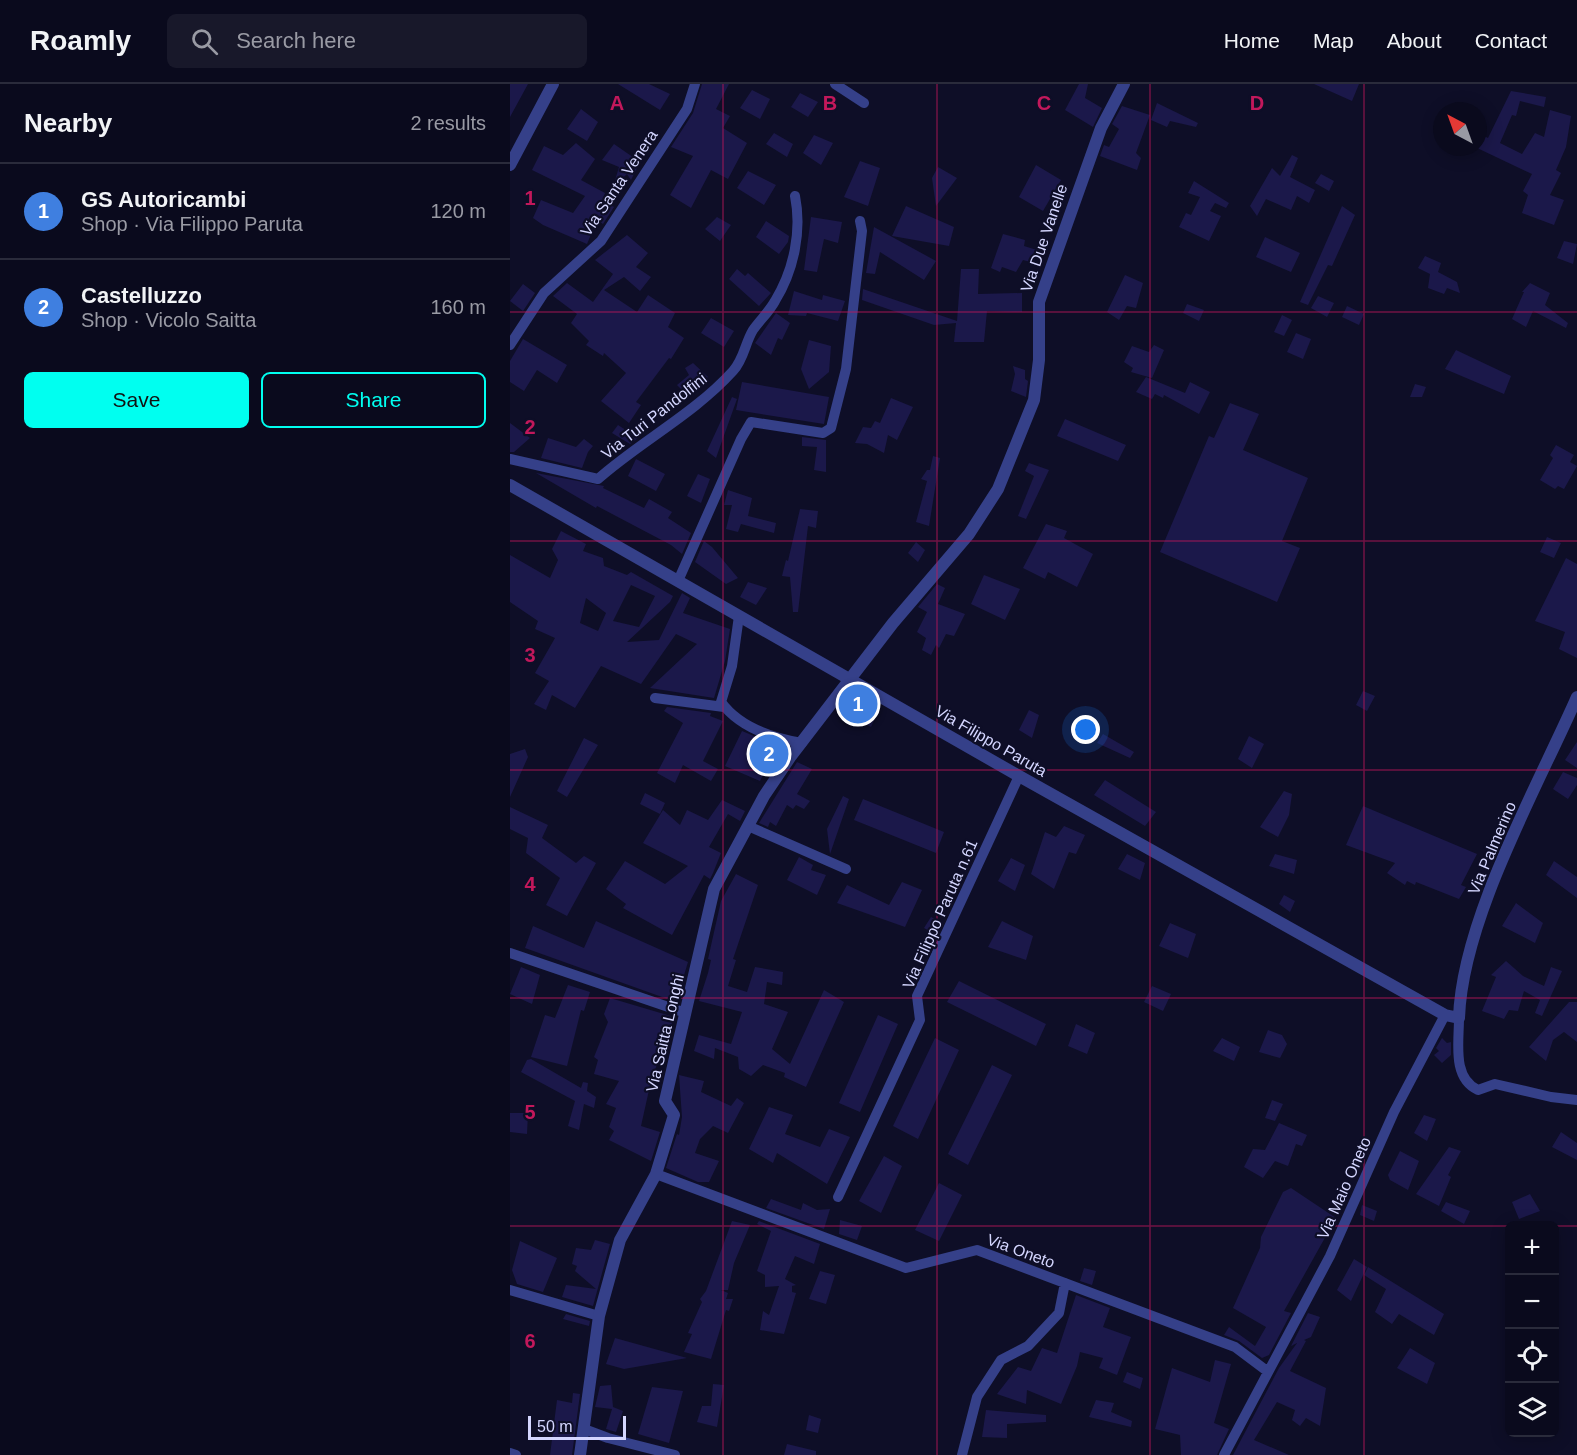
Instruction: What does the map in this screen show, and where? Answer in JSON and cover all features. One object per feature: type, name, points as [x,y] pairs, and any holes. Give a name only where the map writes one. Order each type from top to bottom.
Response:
[{"type":"street","points":[[510,165],[554,84]]},
{"type":"street","name":"Via Santa Venera","points":[[510,345],[544,294],[601,241],[687,109],[695,84]]},
{"type":"street","points":[[835,84],[864,103]]},
{"type":"street","name":"Via Due Vanelle","points":[[851,679],[893,623],[969,534],[998,489],[1034,400],[1039,360],[1039,302],[1101,128],[1124,84]]},
{"type":"street","name":"Via Turi Pandolfini","points":[[510,459],[598,479],[624,456],[697,405],[734,370],[746,351],[751,333],[776,301],[792,263],[799,219],[795,196]]},
{"type":"street","points":[[678,581],[741,439],[751,422],[823,433],[831,428],[846,369],[862,231],[860,221]]},
{"type":"street","name":"Via Filippo Paruta","points":[[510,485],[1444,1016],[1459,1018]]},
{"type":"street","points":[[739,615],[732,666],[721,702],[731,717],[777,739],[802,743]]},
{"type":"street","name":"Via Saitta Longhi","points":[[580,1455],[599,1316],[620,1240],[656,1174],[674,1115],[665,1101],[714,889],[764,796],[851,679]]},
{"type":"street","name":"Via Palmerino","points":[[1459,1018],[1459,998],[1466,969],[1491,889],[1577,697]]},
{"type":"street","points":[[656,698],[724,707]]},
{"type":"street","name":"Via Filippo Paruta n.61","points":[[838,1197],[920,1020],[917,996],[1019,776]]},
{"type":"street","points":[[748,826],[846,869]]},
{"type":"street","points":[[510,953],[686,1013]]},
{"type":"street","name":"Via Maio Oneto","points":[[1224,1455],[1330,1256],[1394,1112],[1444,1016]]},
{"type":"street","points":[[1459,1018],[1460,1071],[1467,1084],[1478,1090],[1495,1084],[1551,1097],[1577,1100]]},
{"type":"street","name":"Via Oneto","points":[[656,1174],[906,1268],[977,1250],[1235,1347],[1267,1371]]},
{"type":"street","points":[[962,1455],[977,1397],[1001,1360],[1028,1346],[1059,1313],[1065,1283]]},
{"type":"street","points":[[510,1290],[599,1316]]},
{"type":"street","points":[[585,1429],[608,1438],[675,1455]]},
{"type":"street","points":[[510,1453],[516,1455]]},
{"type":"building","points":[[510,84],[528,84],[510,117]]},
{"type":"building","points":[[618,84],[649,84],[670,94],[660,110]]},
{"type":"building","points":[[702,84],[729,84],[716,109],[730,116],[723,128],[747,143],[728,179],[711,170],[691,208],[670,195],[693,156],[671,147],[693,113]]},
{"type":"building","points":[[1079,84],[1088,84],[1085,98],[1102,108],[1093,127],[1065,110]]},
{"type":"building","points":[[1314,84],[1359,84],[1352,101]]},
{"type":"building","points":[[752,90],[770,99],[760,119],[740,108]]},
{"type":"building","points":[[1511,91],[1546,97],[1544,107],[1520,101],[1516,116],[1512,115],[1500,143],[1522,154],[1535,133],[1544,137],[1550,110],[1571,116],[1566,147],[1556,170],[1561,173],[1550,195],[1564,200],[1554,225],[1522,213],[1528,195],[1523,191],[1532,174],[1487,153],[1488,138]]},
{"type":"building","points":[[800,93],[818,102],[808,117],[791,107]]},
{"type":"building","points":[[1157,103],[1198,123],[1196,127],[1170,121],[1167,127],[1151,120]]},
{"type":"building","points":[[1122,106],[1150,115],[1136,153],[1141,158],[1137,170],[1100,156],[1104,145],[1109,147],[1119,129],[1112,124]]},
{"type":"building","points":[[581,109],[598,122],[587,141],[567,129]]},
{"type":"building","points":[[774,133],[793,144],[787,157],[766,144]]},
{"type":"building","points":[[814,135],[833,143],[821,165],[803,153]]},
{"type":"building","points":[[576,143],[595,159],[581,180],[605,193],[603,199],[614,207],[603,224],[597,220],[587,244],[543,225],[533,218],[541,200],[573,213],[585,196],[532,170],[544,146],[563,155]]},
{"type":"building","points":[[614,144],[640,162],[631,180],[627,174],[613,187],[619,167],[602,160]]},
{"type":"building","points":[[1292,155],[1298,158],[1290,177],[1315,190],[1309,203],[1297,196],[1291,210],[1266,199],[1257,216],[1250,206],[1272,168],[1280,176]]},
{"type":"building","points":[[860,161],[880,168],[868,206],[844,197]]},
{"type":"building","points":[[1036,165],[1061,180],[1043,211],[1019,197]]},
{"type":"building","points":[[938,167],[957,178],[936,206],[932,178]]},
{"type":"building","points":[[748,171],[776,185],[764,205],[737,188]]},
{"type":"building","points":[[1321,174],[1334,181],[1329,191],[1315,183]]},
{"type":"building","points":[[1194,181],[1229,203],[1226,208],[1215,203],[1210,211],[1221,216],[1209,241],[1179,227],[1186,213],[1191,215],[1200,197],[1188,193]]},
{"type":"building","points":[[906,206],[954,227],[949,246],[892,236]]},
{"type":"building","points":[[1342,206],[1355,215],[1332,266],[1328,265],[1308,305],[1300,302]]},
{"type":"building","points":[[717,217],[731,225],[720,241],[705,229]]},
{"type":"building","points":[[811,217],[842,222],[838,243],[824,239],[817,272],[804,270]]},
{"type":"building","points":[[766,221],[789,236],[788,242],[779,254],[756,237]]},
{"type":"building","points":[[874,227],[936,261],[924,280],[880,252],[875,274],[866,273]]},
{"type":"building","points":[[1003,234],[1025,240],[1024,246],[1037,250],[1034,263],[1023,260],[1016,272],[1002,267],[1000,272],[991,268]]},
{"type":"building","points":[[627,235],[648,253],[636,267],[651,277],[640,291],[624,277],[604,290],[637,312],[648,295],[675,313],[668,327],[684,338],[671,359],[669,358],[636,402],[641,405],[629,423],[601,401],[626,373],[604,353],[603,356],[586,345],[589,341],[571,323],[577,314],[553,296],[567,283],[593,302],[613,274],[595,260]]},
{"type":"building","points":[[1265,237],[1300,253],[1291,272],[1256,257]]},
{"type":"building","points":[[1564,241],[1577,244],[1573,264],[1557,258]]},
{"type":"building","points":[[1425,256],[1441,263],[1438,272],[1457,282],[1460,293],[1447,288],[1444,294],[1428,288],[1430,274],[1418,268]]},
{"type":"building","points":[[737,269],[745,276],[748,273],[771,293],[759,306],[729,279]]},
{"type":"building","points":[[961,269],[979,269],[978,294],[1022,293],[1022,312],[987,311],[984,342],[954,342],[956,323],[934,325],[862,300],[863,289],[957,321]]},
{"type":"building","points":[[1125,275],[1143,283],[1136,308],[1127,306],[1119,320],[1107,312]]},
{"type":"building","points":[[1530,283],[1550,293],[1545,305],[1568,323],[1566,328],[1533,311],[1526,327],[1512,319],[1524,292],[1522,292]]},
{"type":"building","points":[[523,284],[535,293],[523,311],[510,301]]},
{"type":"building","points":[[794,291],[822,300],[823,295],[845,301],[838,321],[807,313],[806,316],[788,315]]},
{"type":"building","points":[[1318,296],[1334,303],[1327,317],[1311,308]]},
{"type":"building","points":[[1187,304],[1204,310],[1199,321],[1183,313]]},
{"type":"building","points":[[1347,306],[1364,314],[1359,325],[1342,317]]},
{"type":"building","points":[[776,313],[790,323],[782,340],[778,338],[771,355],[755,343]]},
{"type":"building","points":[[1282,315],[1292,320],[1284,336],[1274,332]]},
{"type":"building","points":[[711,318],[734,331],[724,347],[701,333]]},
{"type":"building","points":[[1296,333],[1311,339],[1303,359],[1287,352]]},
{"type":"building","points":[[523,339],[567,365],[557,383],[537,370],[524,391],[510,382],[510,361]]},
{"type":"building","points":[[809,340],[831,346],[829,372],[809,389],[801,369]]},
{"type":"building","points":[[1154,345],[1164,350],[1152,378],[1131,372],[1133,368],[1124,362],[1132,346],[1149,352]]},
{"type":"building","points":[[1456,350],[1511,376],[1504,394],[1445,369]]},
{"type":"building","points":[[693,363],[708,377],[686,394],[677,385],[689,375],[685,368]]},
{"type":"building","points":[[1013,366],[1025,370],[1025,379],[1028,381],[1026,397],[1011,391],[1015,374]]},
{"type":"building","points":[[1146,377],[1185,393],[1190,382],[1210,392],[1199,414],[1164,395],[1163,398],[1155,394],[1152,399],[1136,392]]},
{"type":"building","points":[[742,382],[829,397],[824,424],[736,410]]},
{"type":"building","points":[[1415,384],[1426,387],[1422,397],[1410,397]]},
{"type":"building","points":[[732,397],[737,399],[716,458],[707,451]]},
{"type":"building","points":[[891,398],[913,407],[897,440],[888,435],[884,453],[867,444],[855,443],[863,427],[871,428],[875,421],[880,423]]},
{"type":"building","points":[[1230,403],[1259,414],[1243,450],[1308,478],[1282,541],[1300,548],[1277,602],[1160,552],[1209,436],[1214,438]]},
{"type":"building","points":[[1065,419],[1126,445],[1118,461],[1057,436]]},
{"type":"building","points":[[510,423],[530,438],[514,452],[510,452]]},
{"type":"building","points":[[618,425],[638,438],[630,444],[612,433]]},
{"type":"building","points":[[802,437],[826,440],[826,472],[814,470],[817,447],[802,446]]},
{"type":"building","points":[[548,438],[576,447],[584,439],[593,446],[582,468],[541,458]]},
{"type":"building","points":[[1556,445],[1574,455],[1570,462],[1577,466],[1564,489],[1558,486],[1555,489],[1540,480],[1553,458],[1550,455]]},
{"type":"building","points":[[933,456],[940,458],[929,526],[916,522],[927,481],[921,479],[927,470],[930,470]]},
{"type":"building","points":[[636,459],[665,474],[656,491],[628,476]]},
{"type":"building","points":[[1029,463],[1049,470],[1026,519],[1018,516],[1034,476],[1025,471]]},
{"type":"building","points":[[536,473],[604,486],[603,488],[644,508],[649,499],[672,512],[668,518],[691,533],[682,554],[671,545],[597,506],[596,508]]},
{"type":"building","points":[[698,474],[710,479],[701,503],[687,496]]},
{"type":"building","points":[[728,490],[752,498],[748,516],[776,523],[774,533],[741,524],[738,532],[726,529],[732,505],[724,505]]},
{"type":"building","points":[[800,509],[818,511],[816,528],[808,526],[798,612],[793,612],[790,577],[782,576],[786,560],[788,561]]},
{"type":"building","points":[[1046,524],[1067,531],[1064,538],[1093,554],[1077,587],[1048,572],[1045,579],[1023,568]]},
{"type":"building","points":[[561,531],[586,544],[583,551],[603,558],[604,566],[627,575],[631,572],[673,596],[670,602],[627,642],[659,640],[682,593],[690,598],[683,613],[730,629],[725,661],[714,698],[650,688],[697,644],[676,634],[641,684],[601,666],[575,708],[552,695],[546,710],[534,704],[549,681],[535,673],[555,638],[535,629],[538,621],[510,602],[510,555],[550,578],[558,560],[552,549]],"holes":[[[631,585],[655,596],[639,627],[613,621]],[[586,598],[606,613],[598,631],[580,623]]]},
{"type":"building","points":[[1547,537],[1561,543],[1554,558],[1540,552]]},
{"type":"building","points":[[704,541],[712,547],[738,578],[726,584],[695,562]]},
{"type":"building","points":[[916,542],[925,550],[918,562],[908,553]]},
{"type":"building","points":[[1566,558],[1577,564],[1577,658],[1559,649],[1565,632],[1535,621]]},
{"type":"building","points":[[984,575],[1020,589],[1005,620],[971,604]]},
{"type":"building","points":[[748,582],[767,588],[756,605],[740,597]]},
{"type":"building","points":[[937,584],[945,588],[938,604],[965,614],[954,636],[946,634],[939,648],[936,645],[931,655],[922,650],[926,638],[917,632],[927,612],[918,607]]},
{"type":"building","points":[[1363,691],[1375,696],[1367,711],[1356,705]]},
{"type":"building","points":[[850,695],[878,712],[871,727],[841,711]]},
{"type":"building","points":[[667,707],[711,713],[710,716],[723,721],[703,761],[718,769],[711,781],[683,765],[675,783],[657,773],[683,723],[664,711]]},
{"type":"building","points":[[1029,710],[1039,715],[1032,738],[1019,730]]},
{"type":"building","points":[[742,731],[778,746],[760,781],[725,766]]},
{"type":"building","points":[[1103,734],[1134,752],[1130,758],[1097,743]]},
{"type":"building","points":[[1249,736],[1264,744],[1252,768],[1238,759]]},
{"type":"building","points":[[584,738],[598,745],[567,797],[557,791]]},
{"type":"building","points":[[1577,742],[1577,768],[1565,760]]},
{"type":"building","points":[[525,749],[528,757],[510,797],[510,754]]},
{"type":"building","points":[[797,762],[812,769],[797,794],[810,801],[804,809],[796,805],[793,809],[787,805],[776,826],[770,822],[768,827],[759,823]]},
{"type":"building","points":[[1563,772],[1577,778],[1577,785],[1568,799],[1553,789]]},
{"type":"building","points":[[1105,780],[1156,812],[1145,826],[1094,795]]},
{"type":"building","points":[[1284,791],[1292,794],[1289,815],[1278,837],[1260,827]]},
{"type":"building","points":[[645,793],[665,803],[660,814],[640,804]]},
{"type":"building","points":[[843,796],[849,799],[830,854],[827,829]]},
{"type":"building","points":[[863,799],[944,832],[936,853],[854,820]]},
{"type":"building","points":[[722,800],[745,811],[740,821],[728,814],[709,847],[721,853],[713,873],[710,879],[704,875],[672,935],[623,908],[626,904],[606,889],[625,861],[665,884],[688,866],[643,843],[663,810],[680,825],[687,810],[708,820]]},
{"type":"building","points":[[1363,806],[1477,854],[1461,885],[1466,887],[1459,899],[1416,882],[1415,885],[1407,881],[1405,885],[1387,873],[1395,863],[1346,845]]},
{"type":"building","points":[[510,807],[548,825],[542,838],[576,863],[584,856],[596,863],[567,916],[546,905],[560,878],[526,853],[528,838],[510,829]]},
{"type":"building","points":[[1064,826],[1085,835],[1076,854],[1069,852],[1054,889],[1031,874],[1045,832],[1056,837]]},
{"type":"building","points":[[1127,854],[1145,863],[1140,880],[1118,869]]},
{"type":"building","points":[[1275,854],[1297,860],[1294,874],[1269,866]]},
{"type":"building","points":[[799,857],[813,865],[811,870],[826,875],[817,895],[787,880]]},
{"type":"building","points":[[1011,858],[1025,865],[1015,891],[998,881]]},
{"type":"building","points":[[1554,861],[1577,877],[1577,898],[1546,875]]},
{"type":"building","points":[[736,874],[758,885],[733,959],[736,960],[728,986],[747,992],[755,967],[783,972],[782,985],[767,982],[764,1004],[788,1012],[772,1049],[790,1064],[824,990],[844,1002],[806,1087],[784,1077],[785,1073],[763,1065],[751,1076],[739,1069],[738,1057],[715,1048],[714,1059],[694,1051],[699,1035],[731,1044],[742,1012],[699,1001],[711,960],[708,959],[721,901]]},
{"type":"building","points":[[902,882],[922,890],[905,927],[837,903],[847,885],[889,905]]},
{"type":"building","points":[[1284,895],[1295,901],[1290,912],[1279,904]]},
{"type":"building","points":[[1516,903],[1543,923],[1535,943],[1502,926]]},
{"type":"building","points":[[931,917],[941,922],[935,934],[924,928]]},
{"type":"building","points":[[596,921],[688,962],[676,1002],[525,948],[533,926],[584,948]]},
{"type":"building","points":[[1002,921],[1033,936],[1026,960],[988,947]]},
{"type":"building","points":[[1170,923],[1196,934],[1188,958],[1159,946]]},
{"type":"building","points":[[1506,961],[1523,976],[1544,986],[1551,967],[1562,971],[1542,1016],[1535,1013],[1540,1000],[1524,991],[1518,1011],[1509,1010],[1504,1019],[1482,1011],[1496,977],[1491,975]]},
{"type":"building","points":[[521,967],[540,975],[532,1004],[510,994]]},
{"type":"building","points":[[959,981],[1046,1024],[1036,1046],[947,1002]]},
{"type":"building","points":[[568,985],[590,992],[584,1011],[581,1010],[567,1066],[531,1057],[545,1015],[555,1018]]},
{"type":"building","points":[[1152,986],[1171,994],[1163,1011],[1144,1002]]},
{"type":"building","points":[[610,998],[674,1017],[651,1081],[641,1126],[660,1132],[651,1161],[609,1140],[614,1131],[609,1127],[616,1108],[606,1104],[619,1081],[594,1074],[598,1060],[594,1057],[608,1022],[604,1014]]},
{"type":"building","points":[[1569,1002],[1577,1002],[1577,1042],[1564,1032],[1553,1040],[1546,1061],[1529,1047]]},
{"type":"building","points":[[878,1015],[898,1024],[860,1112],[839,1103]]},
{"type":"building","points":[[1076,1024],[1095,1033],[1087,1054],[1068,1046]]},
{"type":"building","points":[[1268,1030],[1282,1035],[1287,1044],[1280,1058],[1259,1052]]},
{"type":"building","points":[[935,1038],[959,1050],[918,1139],[893,1126]]},
{"type":"building","points":[[1222,1038],[1240,1047],[1234,1061],[1213,1051]]},
{"type":"building","points":[[1442,1038],[1447,1043],[1451,1042],[1451,1055],[1442,1063],[1434,1055],[1439,1051],[1436,1048]]},
{"type":"building","points":[[531,1059],[581,1088],[583,1082],[588,1083],[587,1091],[596,1097],[594,1108],[584,1104],[579,1130],[568,1126],[575,1101],[521,1072],[527,1060]]},
{"type":"building","points":[[992,1065],[1012,1075],[968,1165],[948,1154]]},
{"type":"building","points":[[679,1075],[704,1081],[701,1092],[731,1106],[737,1098],[744,1103],[728,1133],[713,1126],[700,1139],[695,1153],[719,1161],[709,1182],[698,1182],[666,1168],[677,1134],[679,1135],[682,1117]]},
{"type":"building","points":[[1272,1100],[1283,1104],[1275,1121],[1265,1118]]},
{"type":"building","points":[[769,1107],[793,1115],[785,1134],[820,1147],[829,1129],[850,1137],[827,1184],[777,1153],[773,1163],[749,1149]]},
{"type":"building","points":[[510,1113],[528,1113],[527,1134],[510,1132]]},
{"type":"building","points":[[1424,1115],[1436,1119],[1427,1141],[1414,1133]]},
{"type":"building","points":[[1279,1123],[1307,1135],[1302,1146],[1296,1144],[1288,1166],[1275,1161],[1263,1178],[1244,1167],[1253,1149],[1265,1150]]},
{"type":"building","points":[[1561,1132],[1577,1143],[1577,1160],[1552,1147]]},
{"type":"building","points":[[1449,1147],[1461,1151],[1448,1175],[1451,1177],[1439,1206],[1416,1194]]},
{"type":"building","points":[[1400,1151],[1419,1161],[1408,1190],[1390,1180],[1388,1175]]},
{"type":"building","points":[[884,1156],[902,1166],[881,1213],[859,1201]]},
{"type":"building","points":[[939,1183],[962,1195],[939,1241],[915,1230]]},
{"type":"building","points":[[1291,1188],[1336,1218],[1284,1311],[1291,1313],[1269,1355],[1262,1358],[1239,1341],[1224,1335],[1229,1327],[1255,1346],[1266,1327],[1233,1308],[1260,1248],[1261,1237],[1283,1192]]},
{"type":"building","points":[[1530,1194],[1540,1211],[1519,1219],[1512,1202]]},
{"type":"building","points":[[771,1199],[801,1210],[803,1203],[817,1210],[830,1209],[824,1229],[766,1208]]},
{"type":"building","points":[[1446,1202],[1470,1211],[1464,1224],[1441,1211]]},
{"type":"building","points":[[1362,1205],[1377,1211],[1374,1221],[1360,1215]]},
{"type":"building","points":[[840,1220],[862,1226],[857,1240],[839,1234]]},
{"type":"building","points":[[732,1221],[750,1225],[734,1263],[728,1290],[721,1290],[728,1293],[726,1299],[733,1299],[729,1311],[726,1310],[711,1359],[684,1352],[692,1334],[688,1333],[702,1302],[700,1299],[706,1291]]},
{"type":"building","points":[[759,1221],[820,1244],[814,1264],[795,1256],[785,1279],[796,1285],[792,1286],[792,1292],[796,1293],[784,1334],[760,1330],[763,1311],[769,1315],[779,1286],[765,1287],[765,1275],[757,1271],[771,1231],[757,1224]]},
{"type":"building","points":[[595,1240],[610,1244],[593,1306],[562,1297],[566,1285],[596,1289],[575,1271],[577,1266],[572,1264],[576,1248],[591,1250]]},
{"type":"building","points":[[520,1241],[557,1258],[543,1292],[517,1284],[512,1270]]},
{"type":"building","points":[[1354,1259],[1367,1267],[1351,1301],[1337,1290]]},
{"type":"building","points":[[1368,1267],[1444,1314],[1434,1335],[1399,1314],[1392,1324],[1375,1312],[1386,1289],[1364,1275]]},
{"type":"building","points":[[1084,1268],[1096,1271],[1092,1285],[1080,1281]]},
{"type":"building","points":[[820,1271],[835,1275],[826,1304],[809,1299]]},
{"type":"building","points":[[1076,1295],[1110,1308],[1103,1327],[1131,1337],[1117,1375],[1099,1368],[1103,1358],[1080,1352],[1077,1366],[1061,1404],[1027,1390],[1026,1404],[997,1394],[1018,1367],[1031,1371],[1042,1348],[1057,1353]]},
{"type":"building","points":[[1308,1313],[1320,1317],[1311,1337],[1304,1340],[1306,1341],[1290,1371],[1326,1388],[1320,1426],[1306,1418],[1300,1426],[1292,1420],[1295,1410],[1277,1402],[1254,1440],[1289,1455],[1233,1455],[1279,1368],[1297,1343],[1291,1346]]},
{"type":"building","points":[[566,1314],[590,1321],[589,1326],[563,1319]]},
{"type":"building","points":[[615,1338],[687,1358],[624,1369],[606,1364]]},
{"type":"building","points":[[1410,1348],[1435,1363],[1427,1384],[1397,1368]]},
{"type":"building","points":[[1215,1360],[1231,1364],[1214,1423],[1229,1429],[1217,1455],[1181,1455],[1180,1435],[1155,1429],[1172,1368],[1210,1382]]},
{"type":"building","points":[[1127,1372],[1143,1378],[1140,1389],[1123,1382]]},
{"type":"building","points":[[713,1384],[724,1385],[717,1427],[697,1422],[702,1406],[711,1406]]},
{"type":"building","points":[[611,1385],[613,1407],[623,1411],[616,1432],[606,1429],[612,1409],[595,1407],[600,1386]]},
{"type":"building","points":[[652,1387],[683,1391],[669,1443],[638,1434]]},
{"type":"building","points":[[573,1393],[580,1394],[572,1455],[550,1455],[557,1400],[572,1403]]},
{"type":"building","points":[[1096,1400],[1114,1403],[1111,1412],[1132,1421],[1131,1427],[1089,1417]]},
{"type":"building","points":[[986,1410],[1046,1415],[1046,1422],[1007,1424],[1007,1438],[982,1437]]},
{"type":"building","points":[[809,1415],[821,1419],[818,1433],[806,1430]]},
{"type":"building","points":[[787,1444],[816,1451],[816,1455],[784,1455]]},
{"type":"place","name":"GS Autoricambi","points":[[858,704]]},
{"type":"place","name":"Castelluzzo","points":[[769,754]]}]
